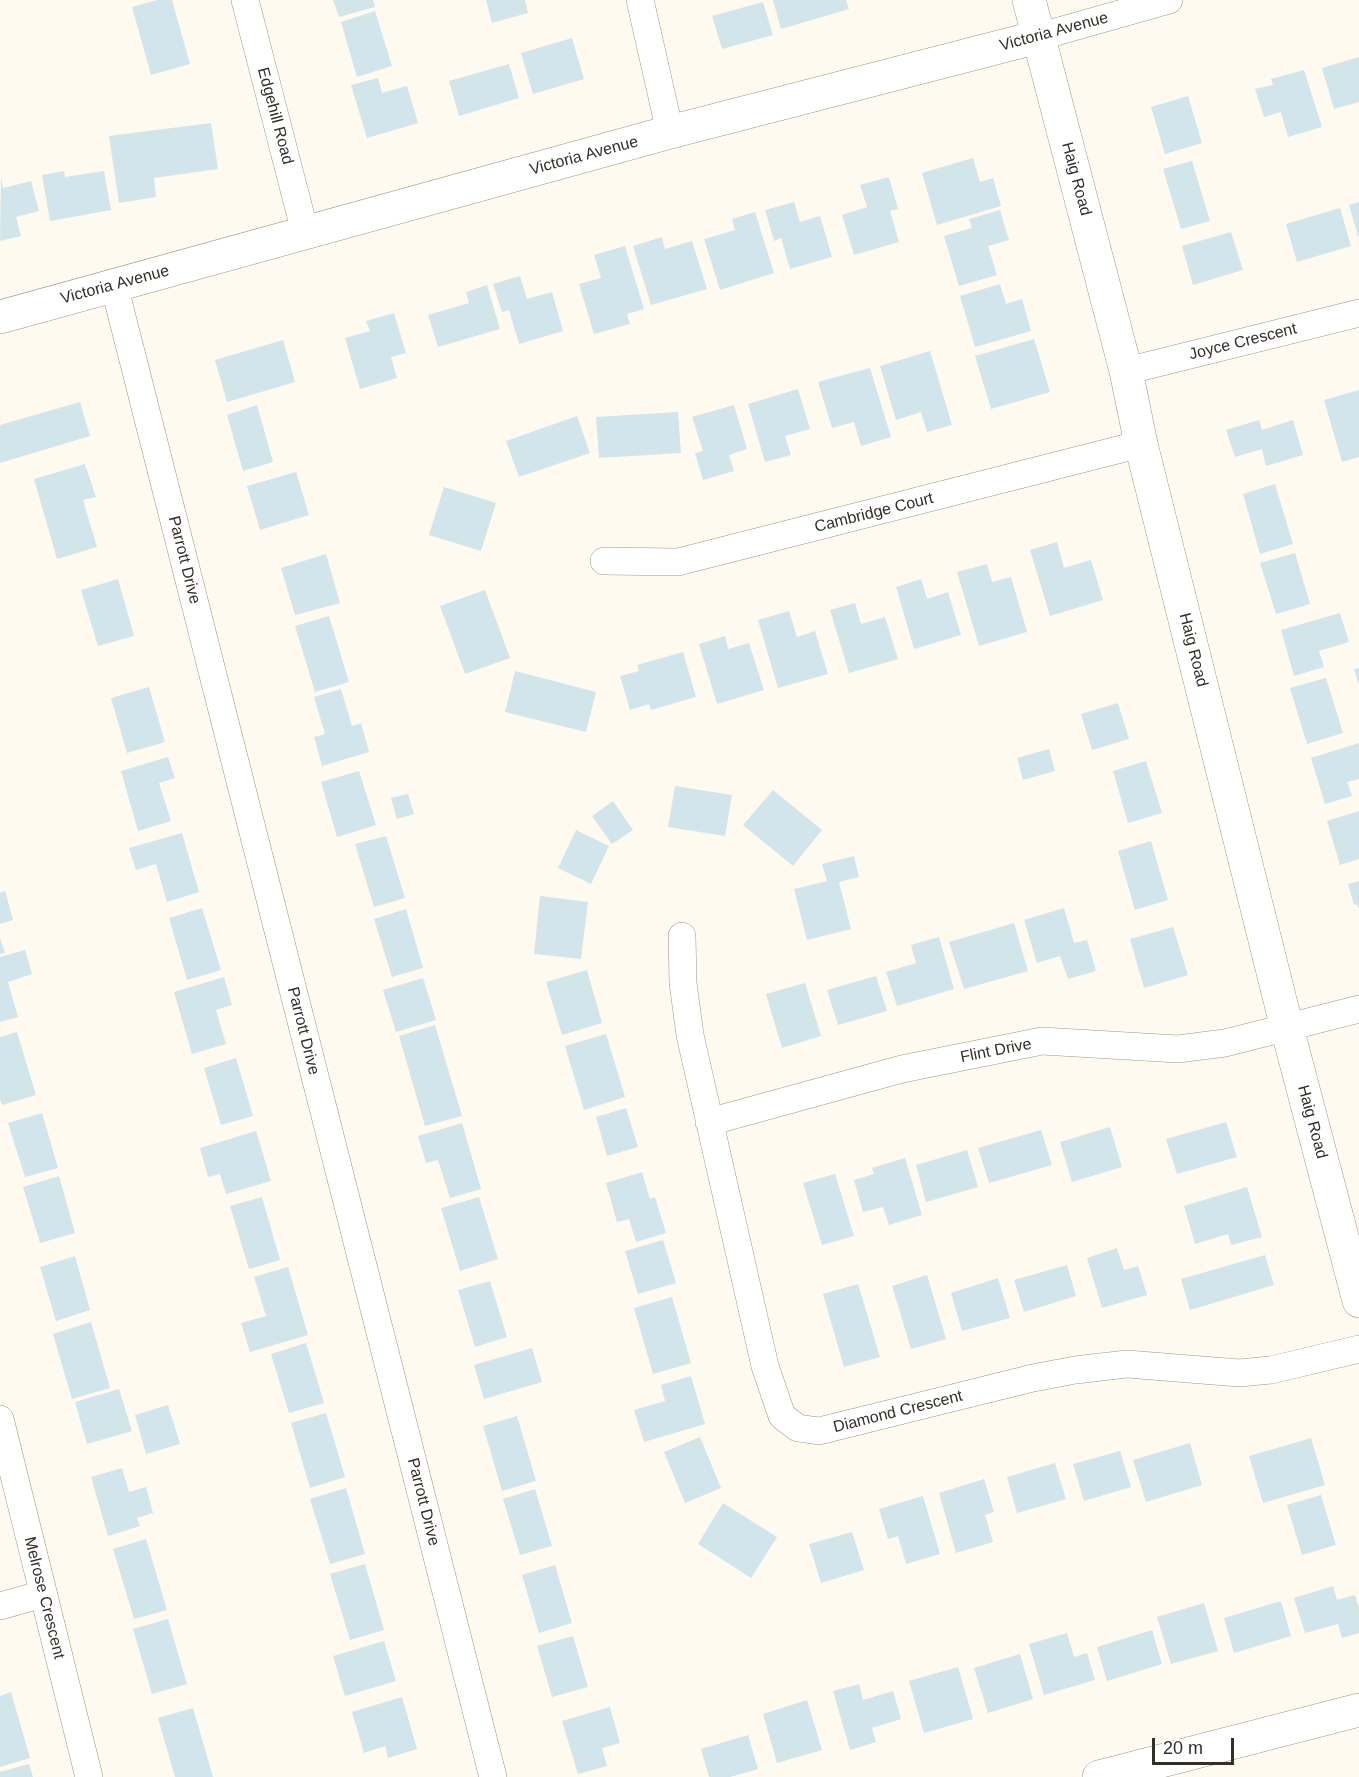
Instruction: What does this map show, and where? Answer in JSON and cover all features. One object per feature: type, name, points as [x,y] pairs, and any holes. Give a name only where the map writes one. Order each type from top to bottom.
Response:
[{"type":"street","name":"Edgehill Road","points":[[245,0],[305,232]]},
{"type":"street","points":[[640,0],[670,132]]},
{"type":"street","name":"Haig Road","points":[[1029,0],[1126,371],[1142,444],[1287,1028],[1359,1301]]},
{"type":"street","name":"Victoria Avenue","points":[[0,316],[670,132],[1038,37],[1168,0]]},
{"type":"street","name":"Parrott Drive","points":[[114,285],[493,1777]]},
{"type":"street","name":"Joyce Crescent","points":[[1126,371],[1359,313]]},
{"type":"street","name":"Cambridge Court","points":[[604,561],[678,562],[1142,444]]},
{"type":"street","name":"Diamond Crescent","points":[[682,936],[683,983],[689,1024],[765,1366],[782,1416],[798,1428],[819,1431],[1033,1378],[1075,1370],[1127,1364],[1239,1373],[1271,1370],[1359,1349]]},
{"type":"street","name":"Flint Drive","points":[[709,1122],[902,1069],[1042,1041],[1178,1049],[1224,1043],[1359,1009]]},
{"type":"street","name":"Melrose Crescent","points":[[0,1419],[89,1777]]},
{"type":"street","points":[[0,1606],[43,1594]]},
{"type":"street","points":[[1099,1777],[1359,1710]]},
{"type":"building","points":[[157,0],[172,0],[190,64],[151,75],[132,7]]},
{"type":"building","points":[[333,0],[373,0],[375,7],[339,17]]},
{"type":"building","points":[[486,0],[525,0],[528,13],[492,23]]},
{"type":"building","points":[[773,0],[846,0],[849,9],[781,29]]},
{"type":"building","points":[[763,2],[773,35],[722,49],[712,16]]},
{"type":"building","points":[[375,11],[392,66],[357,77],[341,22]]},
{"type":"building","points":[[572,38],[584,79],[533,94],[521,53]]},
{"type":"building","points":[[1359,57],[1359,102],[1334,109],[1322,68]]},
{"type":"building","points":[[509,64],[519,98],[459,116],[449,81]]},
{"type":"building","points":[[1304,70],[1322,127],[1288,137],[1281,112],[1264,117],[1255,89],[1273,85],[1271,79]]},
{"type":"building","points":[[378,78],[382,93],[407,86],[418,123],[367,138],[351,85]]},
{"type":"building","points":[[1188,96],[1202,143],[1165,154],[1151,107]]},
{"type":"building","points":[[211,123],[218,169],[154,178],[156,197],[119,203],[109,136]]},
{"type":"building","points":[[973,158],[980,182],[993,178],[1001,206],[937,225],[922,173]]},
{"type":"building","points":[[1192,161],[1210,221],[1181,229],[1163,169]]},
{"type":"building","points":[[64,171],[65,177],[104,171],[111,210],[50,221],[42,175]]},
{"type":"building","points":[[1,177],[3,188],[31,181],[39,211],[16,217],[21,236],[0,241]]},
{"type":"building","points":[[889,177],[898,209],[890,211],[899,242],[854,255],[842,215],[867,207],[860,185]]},
{"type":"building","points":[[794,202],[800,222],[820,216],[832,257],[790,269],[781,238],[774,241],[765,210]]},
{"type":"building","points":[[1359,202],[1359,236],[1358,236],[1349,205]]},
{"type":"building","points":[[1340,208],[1351,246],[1297,262],[1286,224]]},
{"type":"building","points":[[1000,210],[1009,240],[988,246],[997,275],[959,286],[944,236],[972,228],[969,219]]},
{"type":"building","points":[[755,212],[774,273],[720,290],[704,239],[735,230],[732,219]]},
{"type":"building","points":[[1231,232],[1243,270],[1193,285],[1182,246]]},
{"type":"building","points":[[662,237],[665,249],[692,241],[707,289],[651,305],[633,246]]},
{"type":"building","points":[[625,246],[644,309],[627,314],[630,324],[594,334],[579,284],[601,278],[594,255]]},
{"type":"building","points":[[520,276],[527,299],[552,292],[563,331],[519,344],[509,310],[502,312],[493,284]]},
{"type":"building","points":[[1000,284],[1006,304],[1022,299],[1031,331],[975,347],[960,296]]},
{"type":"building","points":[[487,285],[500,329],[438,347],[428,315],[469,303],[466,292]]},
{"type":"building","points":[[394,313],[406,353],[391,357],[397,378],[360,389],[345,338],[370,331],[366,321]]},
{"type":"building","points":[[1034,339],[1050,392],[991,409],[975,356]]},
{"type":"building","points":[[283,340],[295,382],[227,402],[215,360]]},
{"type":"building","points":[[930,351],[952,425],[927,432],[921,412],[896,420],[880,366]]},
{"type":"building","points":[[870,368],[891,437],[861,446],[854,422],[832,428],[818,382]]},
{"type":"building","points":[[798,389],[810,429],[785,436],[791,455],[765,462],[748,404]]},
{"type":"building","points":[[1359,390],[1359,457],[1342,462],[1324,400]]},
{"type":"building","points":[[80,402],[90,436],[0,463],[0,425]]},
{"type":"building","points":[[257,405],[273,462],[243,471],[227,415]]},
{"type":"building","points":[[734,405],[747,449],[729,455],[734,471],[703,480],[695,453],[703,451],[692,417]]},
{"type":"building","points":[[678,412],[681,453],[599,458],[596,417]]},
{"type":"building","points":[[577,416],[590,453],[519,477],[506,441]]},
{"type":"building","points":[[1259,420],[1262,430],[1293,420],[1303,455],[1266,466],[1262,449],[1235,457],[1226,430]]},
{"type":"building","points":[[85,464],[96,497],[83,500],[97,547],[57,559],[34,479]]},
{"type":"building","points":[[296,472],[309,515],[260,530],[247,486]]},
{"type":"building","points":[[1275,484],[1293,544],[1260,554],[1243,494]]},
{"type":"building","points":[[444,487],[496,503],[481,551],[429,535]]},
{"type":"building","points":[[1057,542],[1064,568],[1091,560],[1103,600],[1050,616],[1030,550]]},
{"type":"building","points":[[1295,553],[1310,604],[1276,614],[1260,563]]},
{"type":"building","points":[[326,554],[340,603],[295,615],[281,568]]},
{"type":"building","points":[[987,564],[992,582],[1011,577],[1027,632],[979,646],[957,572]]},
{"type":"building","points":[[118,579],[134,636],[98,646],[81,590]]},
{"type":"building","points":[[921,579],[927,599],[948,592],[961,635],[914,649],[896,587]]},
{"type":"building","points":[[485,590],[510,658],[465,674],[440,606]]},
{"type":"building","points":[[855,603],[861,624],[885,617],[898,659],[849,673],[830,610]]},
{"type":"building","points":[[789,611],[797,637],[815,631],[828,674],[778,688],[758,620]]},
{"type":"building","points":[[1340,613],[1349,642],[1319,651],[1324,667],[1294,676],[1281,630]]},
{"type":"building","points":[[329,616],[349,682],[315,692],[295,626]]},
{"type":"building","points":[[725,636],[728,649],[749,643],[764,690],[717,704],[699,644]]},
{"type":"building","points":[[683,652],[696,697],[651,710],[649,704],[630,710],[620,676],[639,671],[637,665]]},
{"type":"building","points":[[1359,668],[1359,683],[1358,683],[1354,669]]},
{"type":"building","points":[[515,671],[596,692],[586,732],[505,712]]},
{"type":"building","points":[[1326,678],[1343,733],[1307,744],[1290,688]]},
{"type":"building","points":[[149,687],[165,742],[127,753],[111,698]]},
{"type":"building","points":[[341,689],[352,726],[361,723],[369,752],[322,766],[314,737],[325,734],[314,697]]},
{"type":"building","points":[[1118,703],[1129,739],[1092,750],[1081,714]]},
{"type":"building","points":[[1359,743],[1359,779],[1347,782],[1352,796],[1325,804],[1311,758]]},
{"type":"building","points":[[1049,749],[1055,771],[1023,780],[1017,758]]},
{"type":"building","points":[[168,757],[175,778],[159,783],[171,821],[138,831],[121,771]]},
{"type":"building","points":[[1146,761],[1162,813],[1128,823],[1113,771]]},
{"type":"building","points":[[359,771],[376,825],[337,837],[321,782]]},
{"type":"building","points":[[675,786],[732,795],[725,836],[668,827]]},
{"type":"building","points":[[773,790],[822,830],[793,866],[743,825]]},
{"type":"building","points":[[408,794],[414,814],[397,819],[391,798]]},
{"type":"building","points":[[613,801],[633,830],[612,844],[592,816]]},
{"type":"building","points":[[1359,811],[1359,859],[1340,865],[1327,821]]},
{"type":"building","points":[[576,830],[609,846],[591,884],[558,868]]},
{"type":"building","points":[[182,833],[199,892],[167,902],[156,864],[136,870],[129,848]]},
{"type":"building","points":[[386,836],[405,898],[374,907],[355,844]]},
{"type":"building","points":[[1151,841],[1168,900],[1135,910],[1118,851]]},
{"type":"building","points":[[854,856],[859,877],[839,882],[851,929],[807,940],[794,889],[827,881],[822,864]]},
{"type":"building","points":[[1359,881],[1358,908],[1357,904],[1354,905],[1348,884]]},
{"type":"building","points":[[5,891],[13,920],[0,924],[0,893]]},
{"type":"building","points":[[540,896],[588,902],[581,959],[534,954]]},
{"type":"building","points":[[202,908],[221,970],[187,980],[169,918]]},
{"type":"building","points":[[1064,908],[1074,943],[1087,940],[1096,971],[1068,979],[1060,956],[1037,963],[1024,920]]},
{"type":"building","points":[[406,909],[423,968],[392,977],[374,919]]},
{"type":"building","points":[[1014,923],[1028,971],[964,989],[949,942]]},
{"type":"building","points":[[1173,927],[1188,975],[1144,988],[1130,939]]},
{"type":"building","points":[[939,937],[954,989],[897,1006],[886,972],[916,963],[911,945]]},
{"type":"building","points":[[0,938],[5,953],[0,954]]},
{"type":"building","points":[[25,950],[32,974],[8,982],[18,1017],[0,1022],[0,957]]},
{"type":"building","points":[[587,970],[602,1023],[562,1035],[546,982]]},
{"type":"building","points":[[876,976],[887,1011],[838,1025],[827,990]]},
{"type":"building","points":[[224,977],[232,1005],[216,1010],[226,1044],[192,1054],[174,992]]},
{"type":"building","points":[[423,978],[436,1020],[396,1032],[383,990]]},
{"type":"building","points":[[805,983],[821,1036],[782,1048],[766,994]]},
{"type":"building","points":[[435,1025],[462,1116],[425,1126],[399,1036]]},
{"type":"building","points":[[17,1032],[36,1095],[2,1105],[0,1099],[0,1037]]},
{"type":"building","points":[[606,1034],[625,1097],[584,1110],[565,1046]]},
{"type":"building","points":[[236,1058],[253,1116],[221,1125],[204,1068]]},
{"type":"building","points":[[626,1108],[638,1147],[607,1156],[596,1117]]},
{"type":"building","points":[[42,1113],[58,1168],[25,1177],[8,1123]]},
{"type":"building","points":[[1226,1122],[1237,1157],[1177,1174],[1166,1139]]},
{"type":"building","points":[[462,1123],[481,1189],[450,1198],[438,1160],[426,1163],[418,1136]]},
{"type":"building","points":[[1110,1127],[1122,1167],[1072,1182],[1060,1142]]},
{"type":"building","points":[[1041,1130],[1052,1165],[989,1183],[978,1148]]},
{"type":"building","points":[[256,1131],[271,1181],[226,1194],[220,1174],[208,1177],[200,1148]]},
{"type":"building","points":[[967,1150],[978,1187],[926,1202],[916,1165]]},
{"type":"building","points":[[905,1158],[922,1215],[889,1225],[883,1207],[863,1212],[854,1180],[874,1174],[872,1168]]},
{"type":"building","points":[[642,1172],[650,1199],[655,1197],[666,1233],[636,1242],[629,1219],[617,1222],[606,1183]]},
{"type":"building","points":[[835,1174],[854,1236],[822,1245],[803,1183]]},
{"type":"building","points":[[59,1176],[75,1233],[40,1243],[23,1187]]},
{"type":"building","points":[[1247,1187],[1262,1237],[1231,1245],[1228,1234],[1195,1244],[1184,1206]]},
{"type":"building","points":[[262,1197],[280,1260],[249,1269],[230,1206]]},
{"type":"building","points":[[479,1197],[498,1259],[460,1271],[441,1208]]},
{"type":"building","points":[[663,1240],[676,1283],[638,1294],[625,1251]]},
{"type":"building","points":[[1117,1248],[1124,1270],[1138,1266],[1147,1295],[1102,1308],[1087,1258]]},
{"type":"building","points":[[1265,1255],[1274,1285],[1190,1310],[1181,1279]]},
{"type":"building","points":[[75,1256],[90,1310],[56,1321],[40,1267]]},
{"type":"building","points":[[1067,1265],[1076,1296],[1024,1312],[1014,1280]]},
{"type":"building","points":[[288,1267],[308,1335],[250,1352],[241,1323],[266,1316],[254,1277]]},
{"type":"building","points":[[927,1275],[946,1339],[911,1349],[892,1286]]},
{"type":"building","points":[[998,1278],[1010,1318],[962,1331],[951,1293]]},
{"type":"building","points":[[490,1281],[507,1337],[475,1347],[458,1290]]},
{"type":"building","points":[[858,1284],[880,1357],[844,1367],[823,1294]]},
{"type":"building","points":[[672,1297],[691,1363],[653,1374],[634,1308]]},
{"type":"building","points":[[91,1322],[110,1388],[72,1399],[53,1334]]},
{"type":"building","points":[[306,1343],[324,1403],[289,1413],[271,1354]]},
{"type":"building","points":[[532,1348],[542,1382],[484,1399],[474,1365]]},
{"type":"building","points":[[691,1376],[705,1424],[644,1442],[634,1410],[665,1401],[661,1385]]},
{"type":"building","points":[[119,1389],[132,1431],[87,1444],[75,1402]]},
{"type":"building","points":[[168,1405],[180,1444],[146,1454],[135,1415]]},
{"type":"building","points":[[326,1413],[345,1477],[310,1488],[291,1423]]},
{"type":"building","points":[[517,1416],[536,1481],[502,1491],[483,1426]]},
{"type":"building","points":[[700,1437],[721,1488],[685,1503],[664,1452]]},
{"type":"building","points":[[1311,1438],[1325,1485],[1263,1503],[1249,1456]]},
{"type":"building","points":[[1190,1443],[1202,1485],[1146,1502],[1133,1460]]},
{"type":"building","points":[[1120,1451],[1131,1487],[1084,1501],[1073,1464]]},
{"type":"building","points":[[1055,1463],[1066,1499],[1017,1513],[1007,1477]]},
{"type":"building","points":[[122,1468],[129,1492],[146,1487],[153,1513],[137,1518],[140,1526],[108,1536],[91,1477]]},
{"type":"building","points":[[984,1479],[994,1512],[985,1515],[993,1542],[956,1553],[939,1493]]},
{"type":"building","points":[[346,1488],[365,1554],[330,1564],[310,1499]]},
{"type":"building","points":[[535,1489],[552,1546],[520,1555],[503,1499]]},
{"type":"building","points":[[1321,1495],[1336,1545],[1302,1555],[1287,1505]]},
{"type":"building","points":[[923,1496],[940,1554],[906,1564],[898,1536],[888,1539],[879,1509]]},
{"type":"building","points":[[723,1503],[777,1537],[751,1578],[698,1544]]},
{"type":"building","points":[[852,1532],[864,1570],[821,1583],[809,1544]]},
{"type":"building","points":[[146,1539],[167,1610],[134,1619],[113,1549]]},
{"type":"building","points":[[365,1564],[384,1630],[350,1640],[330,1574]]},
{"type":"building","points":[[555,1565],[572,1623],[539,1633],[522,1575]]},
{"type":"building","points":[[1333,1586],[1337,1600],[1355,1595],[1359,1608],[1359,1633],[1342,1638],[1338,1624],[1305,1633],[1294,1598]]},
{"type":"building","points":[[1281,1601],[1291,1636],[1234,1653],[1224,1618]]},
{"type":"building","points":[[1204,1603],[1218,1651],[1171,1664],[1157,1617]]},
{"type":"building","points":[[168,1619],[187,1684],[152,1694],[133,1629]]},
{"type":"building","points":[[1152,1630],[1162,1664],[1107,1681],[1097,1647]]},
{"type":"building","points":[[1067,1633],[1074,1657],[1087,1653],[1095,1680],[1044,1695],[1029,1644]]},
{"type":"building","points":[[573,1636],[588,1687],[552,1697],[537,1646]]},
{"type":"building","points":[[384,1641],[396,1681],[345,1696],[333,1656]]},
{"type":"building","points":[[1020,1654],[1033,1699],[988,1713],[974,1668]]},
{"type":"building","points":[[958,1667],[973,1719],[924,1733],[909,1681]]},
{"type":"building","points":[[859,1684],[863,1700],[893,1691],[901,1719],[872,1728],[876,1742],[850,1750],[833,1691]]},
{"type":"building","points":[[11,1692],[30,1758],[0,1767],[0,1696]]},
{"type":"building","points":[[402,1697],[417,1749],[388,1758],[385,1746],[364,1753],[352,1712]]},
{"type":"building","points":[[807,1700],[822,1750],[777,1763],[763,1714]]},
{"type":"building","points":[[610,1707],[620,1743],[602,1748],[607,1766],[578,1774],[562,1721]]},
{"type":"building","points":[[193,1708],[213,1777],[175,1777],[158,1718]]},
{"type":"building","points":[[748,1735],[758,1769],[730,1777],[709,1777],[701,1749]]},
{"type":"building","points":[[29,1764],[33,1777],[0,1777],[0,1772]]}]
